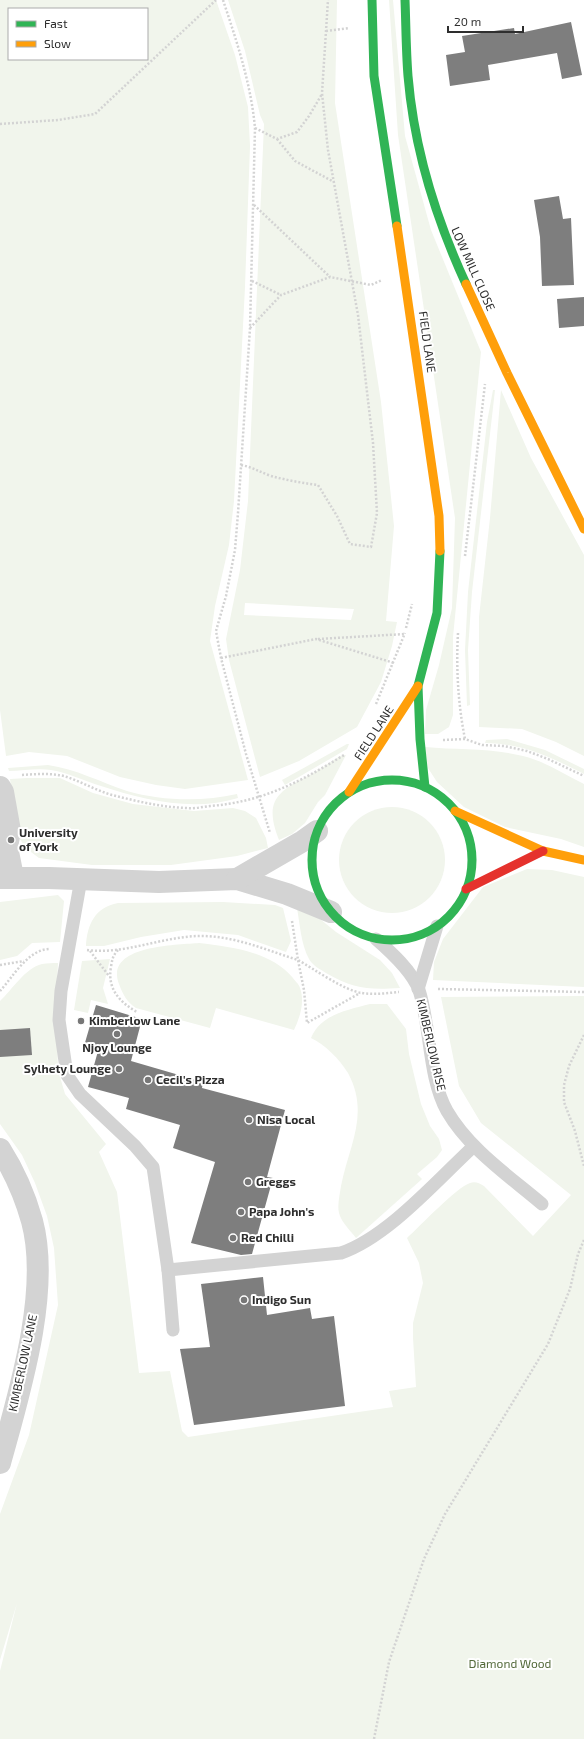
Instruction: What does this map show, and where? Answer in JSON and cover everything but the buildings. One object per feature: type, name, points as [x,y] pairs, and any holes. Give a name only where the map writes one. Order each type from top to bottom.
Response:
[{"type":"street","name":"FIELD LANE","points":[[372,0],[374,76],[410,306],[439,516],[440,562],[437,613],[418,686],[420,740],[425,787]]},
{"type":"street","name":"LOW MILL CLOSE","points":[[405,0],[408,77],[417,136],[436,212],[452,254],[498,354],[584,529]]},
{"type":"street","name":"FIELD LANE","points":[[349,792],[363,785],[378,781],[410,782],[425,787],[442,797],[455,811],[464,825],[470,840],[472,857],[471,873],[459,904],[450,916],[437,926],[412,937],[398,940],[376,939],[359,933],[344,924],[331,912],[319,894],[313,873],[313,852],[317,831],[327,813],[349,792],[418,686]]},
{"type":"street","points":[[0,787],[3,792],[10,831],[3,843],[6,878],[159,882],[237,879],[287,894],[331,912]]},
{"type":"street","name":"FIELD LANE","points":[[455,811],[543,851],[584,860]]},
{"type":"street","points":[[237,879],[303,841],[317,831]]},
{"type":"street","points":[[466,889],[543,851]]},
{"type":"street","name":"KIMBERLOW LANE","points":[[0,1149],[22,1192],[32,1222],[38,1284],[32,1333],[0,1463]]},
{"type":"lane","points":[[80,879],[61,991],[59,1020],[67,1075],[80,1094],[135,1146],[153,1167],[168,1270],[173,1330]]},
{"type":"lane","name":"KIMBERLOW RISE","points":[[418,989],[437,926]]},
{"type":"lane","name":"KIMBERLOW RISE","points":[[376,939],[404,966],[418,989],[436,1078],[447,1111],[474,1146],[542,1204]]},
{"type":"lane","points":[[168,1270],[341,1253],[354,1248],[384,1230],[474,1146]]},
{"type":"path","points":[[0,124],[58,120],[95,114],[216,0]]},
{"type":"path","points":[[223,0],[239,49],[253,101],[255,128],[250,328],[235,550],[226,596],[216,631],[221,658],[258,797],[272,839]]},
{"type":"path","points":[[241,465],[252,467],[268,475],[288,481],[318,485],[337,516],[350,544],[371,548],[377,513],[376,482],[358,315],[328,150],[322,93],[328,0]]},
{"type":"path","points":[[350,21],[351,35]]},
{"type":"path","points":[[326,31],[350,28]]},
{"type":"path","points":[[277,139],[297,132],[309,116],[322,93]]},
{"type":"path","points":[[255,128],[277,139],[295,160],[334,182]]},
{"type":"path","points":[[254,206],[330,277],[370,285],[383,280]]},
{"type":"path","points":[[382,272],[384,287]]},
{"type":"path","points":[[250,328],[281,295],[330,277]]},
{"type":"path","points":[[252,281],[281,295]]},
{"type":"path","points":[[465,558],[488,366],[498,354]]},
{"type":"path","points":[[375,705],[405,634],[412,602]]},
{"type":"path","points":[[458,631],[458,672],[461,717],[465,739],[482,745],[504,746],[527,751],[584,776]]},
{"type":"path","points":[[221,658],[316,639],[405,634]]},
{"type":"path","points":[[316,639],[394,663]]},
{"type":"path","points":[[20,775],[58,775],[107,794],[152,805],[187,808],[232,804],[286,788],[312,775],[348,753]]},
{"type":"path","points":[[291,915],[304,990],[307,1023],[361,993]]},
{"type":"path","points":[[0,992],[24,961],[41,949],[90,951],[119,950],[164,940],[201,936],[236,939],[298,960],[319,973],[361,993],[382,994],[418,989],[584,992]]},
{"type":"path","points":[[109,976],[113,955],[119,950]]},
{"type":"path","points":[[90,951],[109,976],[113,991],[126,1006],[137,1012]]},
{"type":"path","points":[[0,966],[24,961]]},
{"type":"path","points":[[584,1035],[569,1066],[564,1084],[564,1102],[575,1131],[584,1166]]},
{"type":"path","points":[[374,1739],[389,1662],[424,1559],[445,1514],[548,1344],[570,1289],[578,1254],[584,1240]]},
{"type":"green space","points":[[0,0],[216,0],[235,55],[248,107],[250,146],[245,287],[234,501],[229,545],[215,606],[210,641],[248,780],[185,789],[156,785],[120,777],[67,756],[29,752],[6,756],[0,710]]},
{"type":"green space","points":[[228,0],[337,0],[335,103],[381,402],[394,526],[386,621],[397,622],[392,646],[381,682],[357,727],[299,761],[260,777],[229,660],[226,639],[240,570],[248,501],[264,124],[260,115],[245,51]],"holes":[[[245,603],[354,609],[351,620],[244,615]]]},
{"type":"green space","points":[[389,0],[393,0],[405,136],[431,230],[481,352],[453,637],[453,715],[449,727],[438,734],[425,734],[426,710],[439,665],[452,608],[455,518],[398,135]]},
{"type":"green space","points":[[493,390],[495,390],[472,592],[468,650],[470,705],[467,706],[465,650],[468,592],[487,422]]},
{"type":"green space","points":[[501,390],[531,458],[584,555],[584,756],[556,742],[522,729],[479,727],[479,617],[490,518]]},
{"type":"green space","points":[[507,739],[545,750],[584,769],[584,774],[537,752],[513,746],[485,743],[486,740]]},
{"type":"green space","points":[[349,744],[347,749],[285,785],[282,780]]},
{"type":"green space","points":[[425,747],[487,750],[511,753],[531,758],[546,764],[584,784],[584,847],[561,839],[505,827],[464,807],[437,782],[428,768]]},
{"type":"green space","points":[[346,755],[325,795],[318,802],[305,823],[292,834],[279,840],[275,828],[273,808],[275,801],[280,794],[295,783],[340,756]]},
{"type":"green space","points":[[48,765],[78,773],[127,791],[154,797],[196,799],[224,797],[237,794],[238,798],[204,804],[186,804],[151,800],[117,791],[58,771],[41,769],[9,771],[8,768]]},
{"type":"green space","points":[[60,778],[93,793],[133,804],[194,811],[233,808],[245,811],[256,818],[266,838],[268,848],[237,856],[171,865],[92,865],[39,858],[27,849],[19,838],[10,779]]},
{"type":"green space","points":[[392,807],[412,811],[429,823],[441,840],[445,860],[441,880],[429,897],[412,909],[392,913],[372,909],[355,897],[343,880],[339,860],[343,840],[355,823],[372,811]]},
{"type":"green space","points":[[527,869],[552,870],[584,877],[584,987],[433,980],[434,962],[443,939],[483,887]]},
{"type":"green space","points":[[58,895],[64,901],[60,942],[32,943],[17,956],[0,960],[0,902]]},
{"type":"green space","points":[[223,902],[275,905],[283,908],[291,941],[286,952],[238,935],[184,930],[141,937],[104,946],[86,946],[90,924],[103,908],[110,905],[118,903]]},
{"type":"green space","points":[[297,908],[320,919],[336,932],[380,960],[392,973],[400,988],[379,989],[353,985],[326,973],[315,965],[309,959],[304,947]]},
{"type":"green space","points":[[199,943],[224,946],[249,952],[262,956],[284,969],[298,984],[302,999],[301,1009],[294,1030],[216,1008],[210,1028],[136,1008],[128,1001],[119,984],[117,971],[122,961],[132,954],[145,950]]},
{"type":"green space","points":[[110,959],[103,988],[108,1004],[91,1000],[88,1013],[74,1010],[82,961]]},
{"type":"green space","name":"Diamond Wood","points":[[48,963],[58,963],[56,1001],[58,1070],[65,1094],[106,1144],[99,1152],[117,1192],[139,1373],[170,1371],[182,1431],[188,1437],[393,1407],[389,1391],[416,1387],[413,1323],[423,1283],[419,1263],[407,1238],[456,1192],[472,1182],[484,1186],[533,1236],[571,1195],[481,1123],[459,1086],[441,997],[584,996],[584,1739],[0,1739],[0,1671],[17,1603],[0,1660],[0,1514],[29,1435],[58,1305],[54,1248],[47,1216],[35,1183],[22,1155],[0,1124],[0,1001],[24,975],[36,966]]},
{"type":"green space","points":[[370,1004],[387,1004],[406,1029],[409,1054],[421,1104],[430,1126],[439,1139],[442,1150],[437,1157],[417,1174],[422,1179],[356,1238],[342,1220],[338,1207],[344,1171],[353,1143],[358,1116],[354,1088],[348,1073],[341,1063],[327,1048],[311,1038],[321,1023],[328,1018],[344,1011]]},
{"type":"traffic: fast","points":[[372,0],[374,76],[397,226]]},
{"type":"traffic: fast","points":[[405,0],[408,76],[415,130],[436,209],[466,284]]},
{"type":"traffic: fast","points":[[425,787],[420,739],[418,686],[437,613],[440,551]]},
{"type":"traffic: fast","points":[[392,780],[423,786],[443,798],[454,809],[466,829],[472,860],[466,891],[454,911],[443,922],[423,934],[392,940],[361,934],[341,922],[330,911],[318,891],[312,860],[318,829],[330,809],[341,798],[361,786],[392,780]]},
{"type":"traffic: slow","points":[[397,226],[439,516],[440,551]]},
{"type":"traffic: slow","points":[[466,284],[507,373],[584,529]]},
{"type":"traffic: slow","points":[[349,792],[418,686]]},
{"type":"traffic: slow","points":[[455,811],[543,851],[584,860]]},
{"type":"traffic: jam","points":[[466,889],[543,851]]},
{"type":"place","name":"University of York","points":[[11,840]]},
{"type":"place","name":"Kimberlow Lane","points":[[81,1021]]},
{"type":"place","name":"Njoy Lounge","points":[[117,1034]]},
{"type":"place","name":"Sylhety Lounge","points":[[119,1069]]},
{"type":"place","name":"Cecil's Pizza","points":[[148,1080]]},
{"type":"place","name":"Nisa Local","points":[[249,1120]]},
{"type":"place","name":"Greggs","points":[[248,1182]]},
{"type":"place","name":"Papa John's","points":[[241,1212]]},
{"type":"place","name":"Red Chilli","points":[[233,1238]]},
{"type":"place","name":"Indigo Sun","points":[[244,1300]]}]
